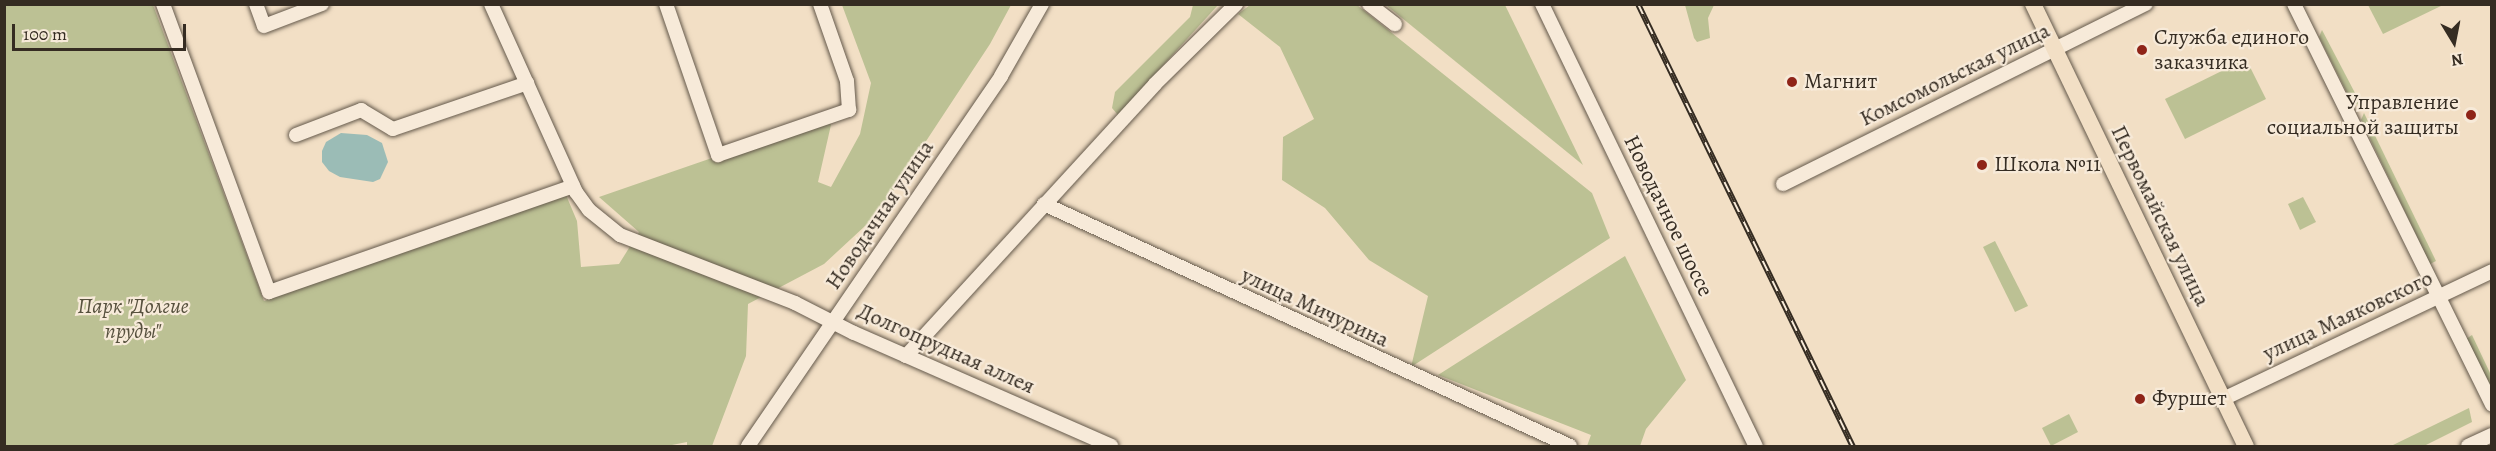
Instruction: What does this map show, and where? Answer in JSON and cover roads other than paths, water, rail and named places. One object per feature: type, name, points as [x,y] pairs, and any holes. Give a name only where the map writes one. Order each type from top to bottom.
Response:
[{"type":"main road","name":"Первомайская улица","points":[[2033,4],[2246,447]]},
{"type":"street","points":[[163,4],[269,292],[575,189]]},
{"type":"street","points":[[256,4],[264,26],[322,4]]},
{"type":"street","name":"Долгопрудная аллея","points":[[491,4],[575,189],[589,210],[620,235],[795,303],[906,356],[1111,447]]},
{"type":"street","points":[[666,4],[718,155],[843,116],[849,110],[849,89],[820,4]]},
{"type":"street","name":"Новодачная улица","points":[[748,447],[1001,76],[1042,4]]},
{"type":"street","points":[[906,356],[1155,84],[1236,4]]},
{"type":"street","points":[[1370,4],[1395,24]]},
{"type":"street","name":"Новодачное шоссе","points":[[1542,4],[1756,447]]},
{"type":"street","name":"Комсомольская улица","points":[[1783,184],[2146,4]]},
{"type":"street","points":[[2294,4],[2492,405]]},
{"type":"street","points":[[296,135],[361,110],[393,129],[527,83]]},
{"type":"street","name":"улица Мичурина","points":[[1044,204],[1570,447]]},
{"type":"street","name":"улица Маяковского","points":[[2223,399],[2492,271]]},
{"type":"street","points":[[2468,447],[2492,435]]},
{"type":"water","points":[[341,133],[367,135],[382,143],[388,162],[380,179],[373,182],[340,177],[329,171],[322,162],[322,151],[326,142]]},
{"type":"railway","points":[[1638,4],[1853,446]]},
{"type":"place","name":"Служба единого заказчика","points":[[2142,50]]},
{"type":"place","name":"Магнит","points":[[1792,82]]},
{"type":"place","name":"Управление социальной защиты","points":[[2471,115]]},
{"type":"place","name":"Школа №11","points":[[1982,165]]},
{"type":"place","name":"Фуршет","points":[[2140,399]]},
{"type":"park label","name":"Парк \"Долгие пруды\"","points":[[133,318]]}]
